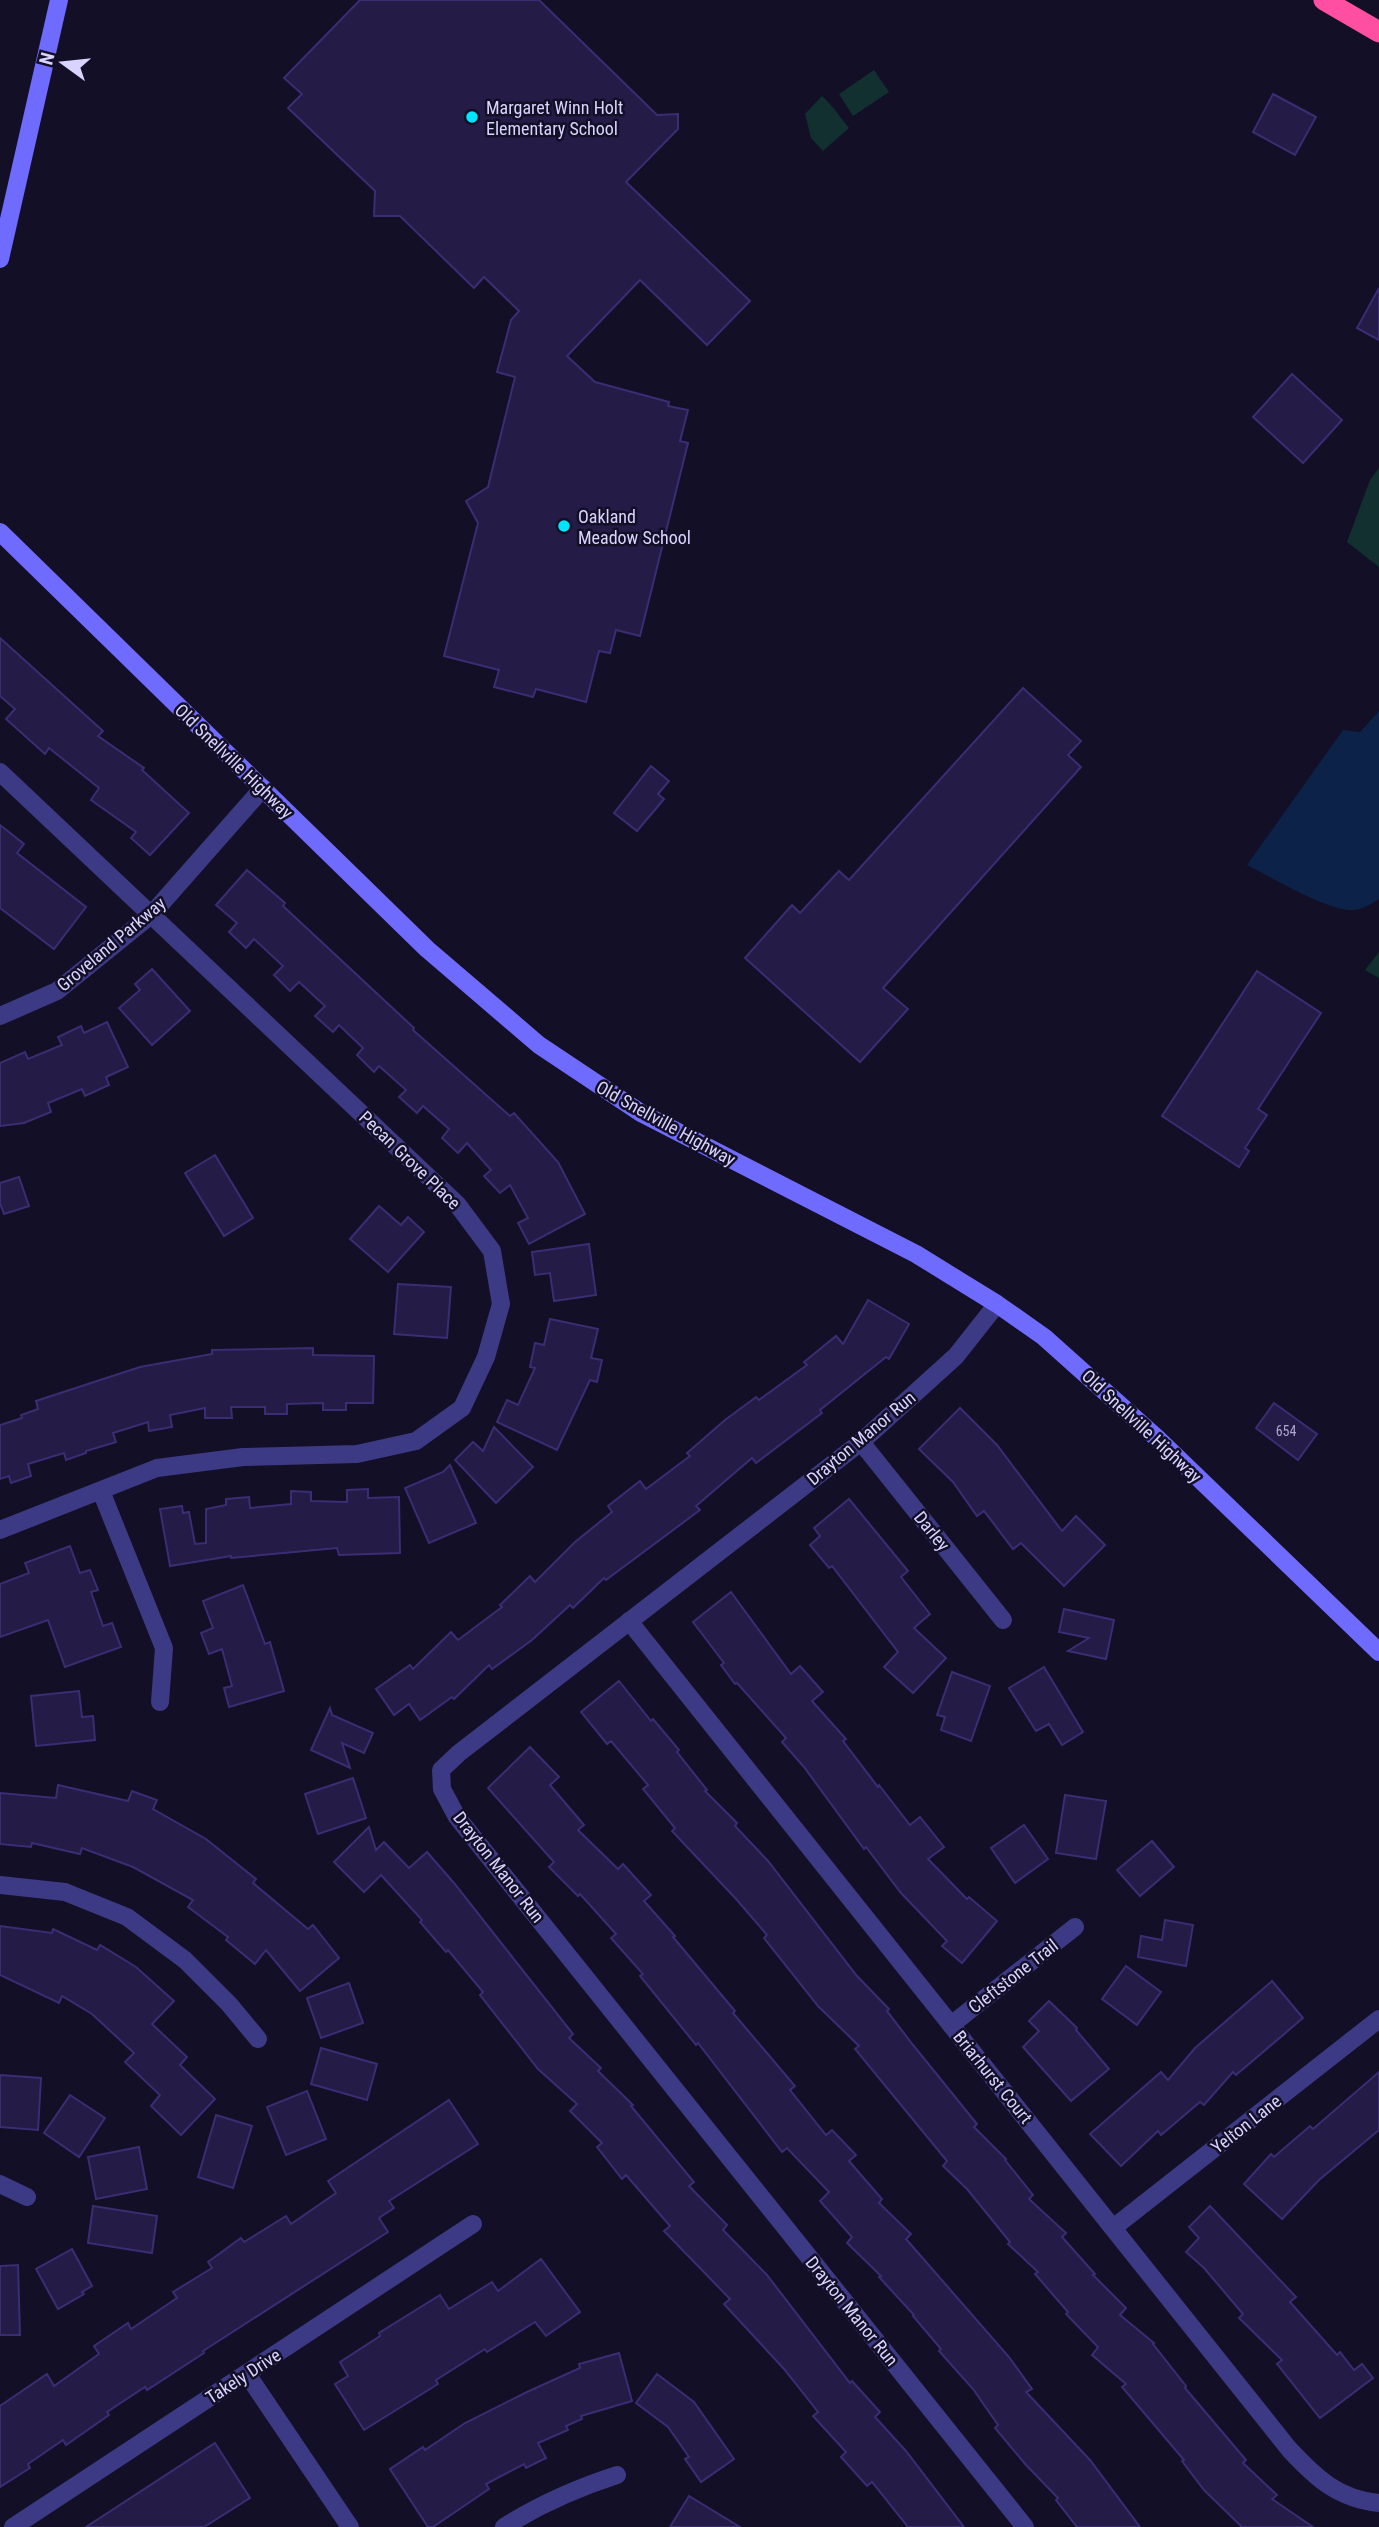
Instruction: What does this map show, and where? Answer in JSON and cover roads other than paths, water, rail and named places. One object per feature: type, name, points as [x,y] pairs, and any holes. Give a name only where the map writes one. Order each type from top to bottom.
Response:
[{"type":"highway","points":[[1324,0],[1379,32]]},
{"type":"street","points":[[0,259],[58,0]]},
{"type":"street","name":"Old Snellville Highway","points":[[0,532],[427,950],[539,1045],[641,1113],[889,1239],[997,1304],[1044,1337],[1158,1439],[1379,1651]]},
{"type":"street","name":"Pecan Grove Place","points":[[0,772],[457,1204],[492,1251],[501,1304],[486,1357],[462,1408],[416,1441],[357,1454],[243,1457],[157,1468],[0,1530]]},
{"type":"street","name":"Groveland Parkway","points":[[0,1016],[57,991],[151,915],[263,788]]},
{"type":"street","name":"Drayton Manor Run","points":[[997,1304],[956,1356],[861,1442],[458,1753],[441,1770],[442,1789],[466,1828],[1024,2527]]},
{"type":"street","name":"Darley","points":[[861,1442],[1003,1620]]},
{"type":"street","points":[[101,1491],[164,1648],[160,1702]]},
{"type":"street","name":"Briarhurst Court","points":[[629,1620],[1289,2449],[1318,2479],[1343,2494],[1379,2503]]},
{"type":"street","points":[[0,1885],[65,1892],[127,1917],[185,1960],[229,2004],[258,2039]]},
{"type":"street","name":"Cleftstone Trail","points":[[951,2025],[1075,1927]]},
{"type":"street","name":"Yelton Lane","points":[[1113,2228],[1379,2020]]},
{"type":"street","points":[[0,2184],[27,2197]]},
{"type":"street","name":"Takely Drive","points":[[13,2527],[473,2224]]},
{"type":"street","points":[[247,2374],[350,2527]]},
{"type":"street","points":[[504,2527],[577,2488],[617,2475]]},
{"type":"water","points":[[1379,711],[1379,899],[1354,910],[1330,906],[1247,865],[1343,730],[1360,732]]},
{"type":"place","name":"Margaret Winn Holt Elementary School","points":[[472,117]]},
{"type":"place","name":"Oakland Meadow School","points":[[564,526]]}]
